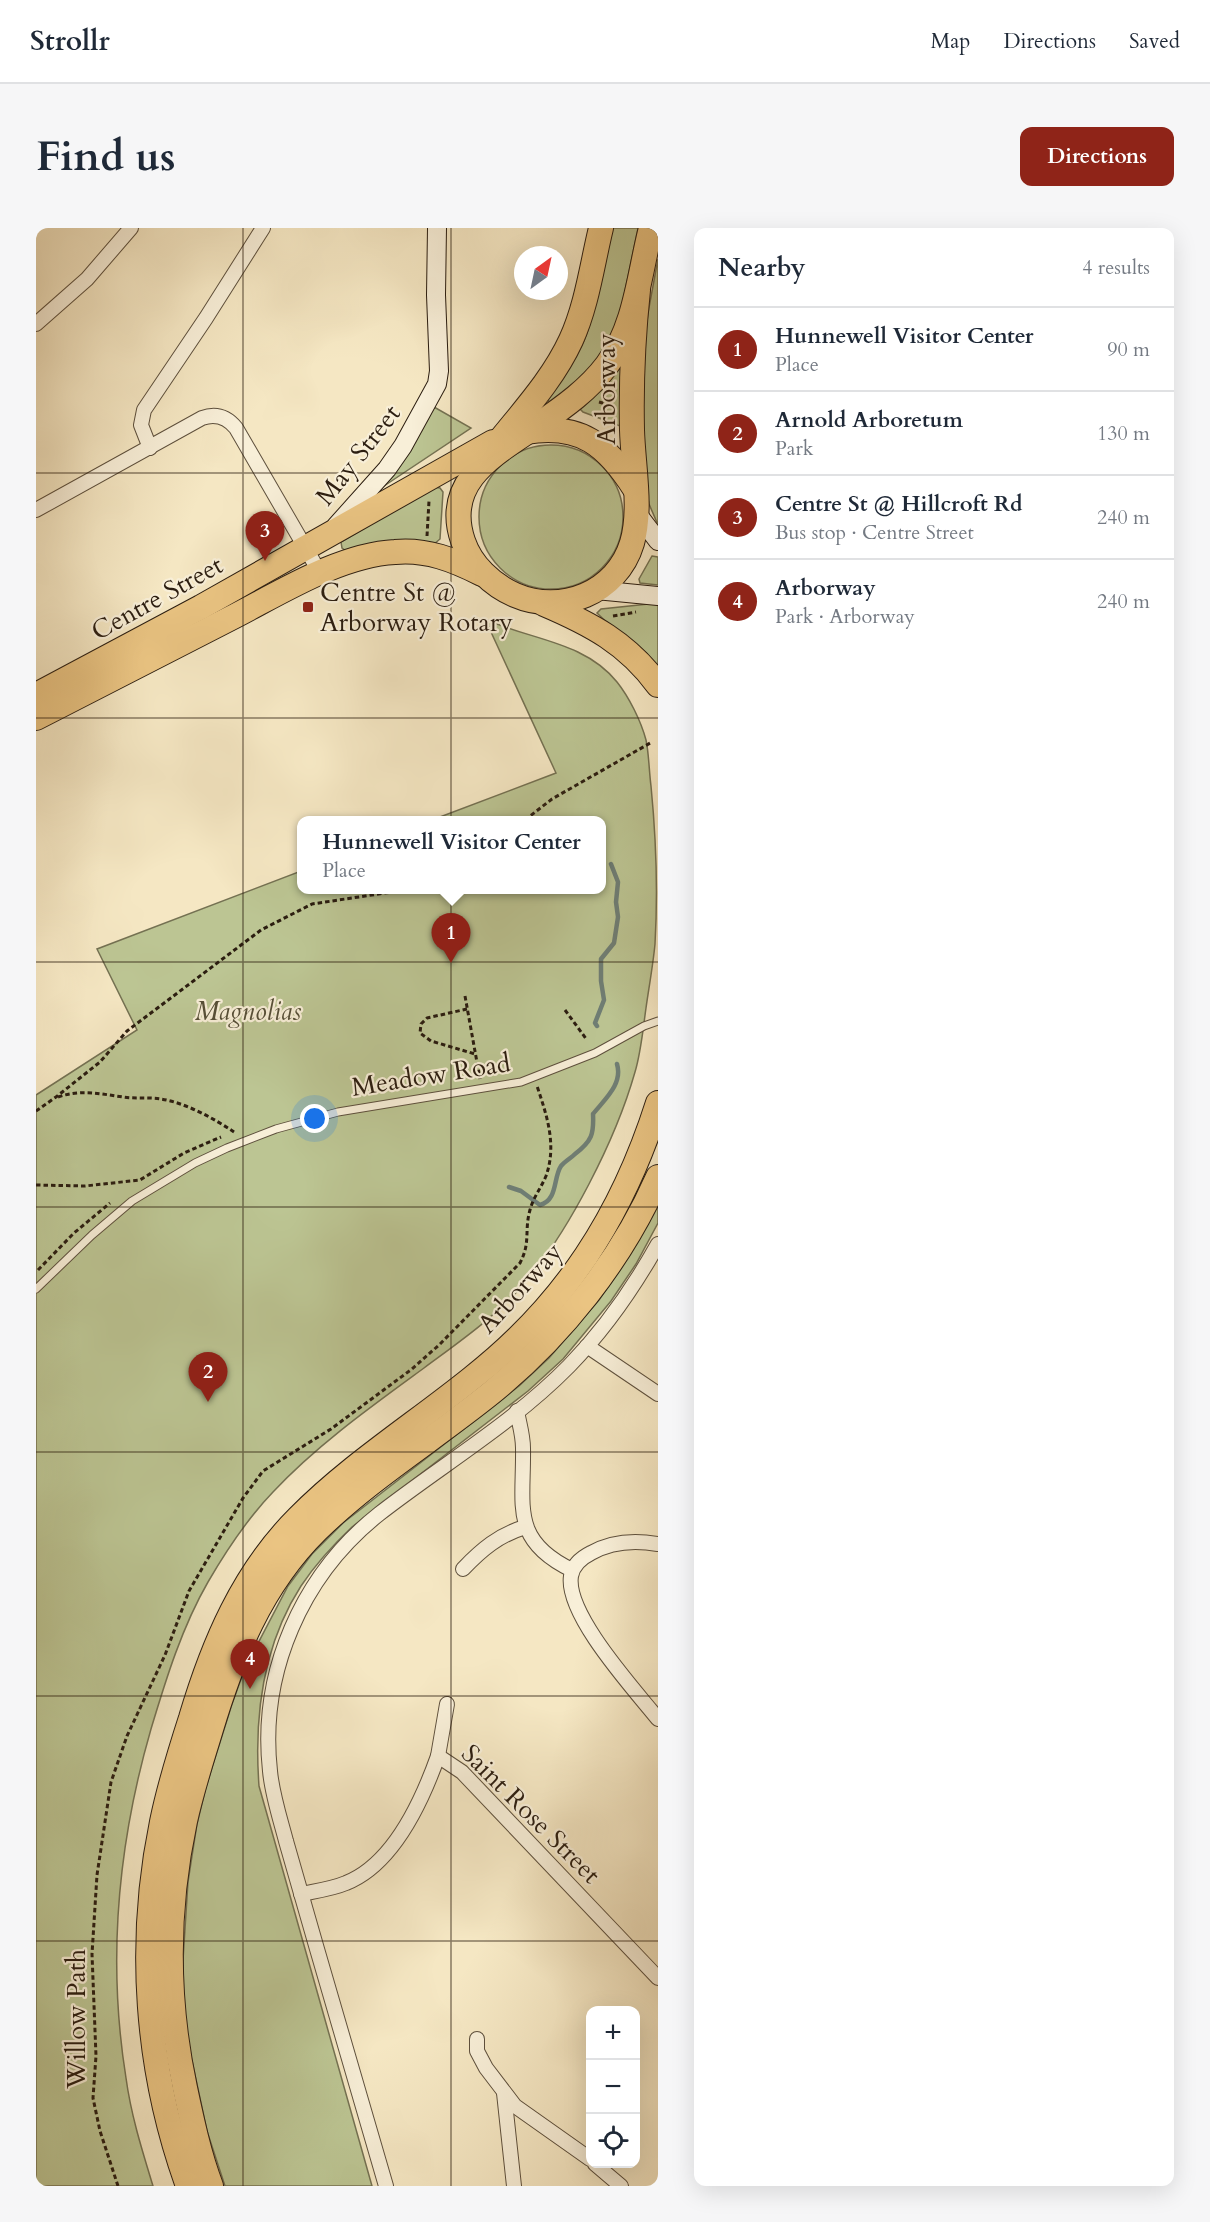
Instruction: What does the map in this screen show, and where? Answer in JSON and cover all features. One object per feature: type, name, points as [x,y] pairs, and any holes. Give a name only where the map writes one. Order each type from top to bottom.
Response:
[{"type":"highway","name":"Arborway","points":[[501,439],[543,387],[566,351],[580,315],[601,228]]},
{"type":"highway","name":"Arborway","points":[[527,432],[583,391],[605,367],[624,335],[638,290],[651,228]]},
{"type":"highway","name":"Arborway","points":[[636,500],[633,368],[638,290]]},
{"type":"highway","name":"Centre Street","points":[[36,695],[149,635],[501,439],[527,432],[560,431],[594,442],[612,456],[636,500],[634,537],[627,556],[615,573],[596,590],[563,602],[539,602],[508,592],[487,576],[473,560],[462,538],[458,518],[465,487],[479,468],[495,453],[527,432]]},
{"type":"highway","name":"Centre Street","points":[[36,718],[320,573],[373,555],[404,551],[440,555],[487,576]]},
{"type":"highway","points":[[539,602],[582,620],[604,633],[629,653],[658,685]]},
{"type":"highway","name":"Arborway","points":[[188,2186],[168,2119],[155,2053],[148,1987],[148,1931],[156,1853],[164,1809],[199,1691],[223,1629],[252,1575],[270,1549],[296,1519],[324,1494],[485,1368],[523,1334],[556,1297],[582,1263],[611,1217],[635,1166],[658,1103]]},
{"type":"highway","name":"Arborway","points":[[211,2186],[193,2125],[180,2066],[172,2010],[170,1951],[177,1868],[187,1811],[222,1693],[243,1639],[273,1584],[296,1553],[318,1529],[354,1498],[500,1385],[554,1334],[609,1264],[636,1220],[658,1177]]},
{"type":"street","points":[[36,324],[87,279],[131,228]]},
{"type":"street","points":[[150,448],[141,425],[141,416],[145,408],[263,228]]},
{"type":"street","name":"May Street","points":[[329,534],[387,469],[412,433],[437,384],[439,371],[437,228]]},
{"type":"street","points":[[36,510],[204,417],[219,416],[230,421],[236,428],[320,573]]},
{"type":"street","name":"Centre Street","points":[[636,500],[658,541]]},
{"type":"street","name":"Centre Street","points":[[596,590],[658,596]]},
{"type":"street","points":[[386,2186],[277,1809],[268,1747],[269,1715],[274,1680],[294,1622],[318,1578],[358,1533],[379,1514],[517,1411],[561,1373],[613,1313],[658,1244]]},
{"type":"street","points":[[586,1346],[658,1394]]},
{"type":"street","points":[[517,1411],[523,1446],[522,1487],[525,1527],[540,1549],[572,1570]]},
{"type":"street","points":[[463,1569],[482,1549],[496,1539],[525,1527]]},
{"type":"street","points":[[658,1544],[631,1542],[602,1547],[581,1559],[572,1570],[570,1585],[579,1612],[593,1636],[658,1719]]},
{"type":"street","points":[[438,1756],[447,1704]]},
{"type":"street","name":"Saint Rose Street","points":[[301,1894],[346,1883],[371,1868],[411,1820],[426,1790],[438,1756],[462,1772],[658,1978]]},
{"type":"street","points":[[477,2039],[477,2051],[486,2068],[515,2106],[586,2156]]},
{"type":"street","points":[[504,2093],[514,2186]]},
{"type":"street","points":[[601,2168],[621,2186]]},
{"type":"lane","name":"Meadow Road","points":[[36,1289],[92,1235],[132,1202],[195,1163],[227,1148],[276,1129],[338,1112],[482,1089],[534,1078],[595,1053],[644,1026],[658,1021]]},
{"type":"path","points":[[598,402],[615,407]]},
{"type":"path","points":[[427,544],[429,501]]},
{"type":"path","points":[[610,617],[639,611]]},
{"type":"path","points":[[530,816],[552,799],[652,742]]},
{"type":"path","points":[[36,1111],[100,1062],[127,1031],[261,930],[312,904],[378,894]]},
{"type":"path","points":[[465,996],[482,1089]]},
{"type":"path","points":[[467,1009],[427,1018],[421,1024],[420,1033],[430,1041],[475,1054]]},
{"type":"path","points":[[565,1010],[570,1020],[587,1040]]},
{"type":"path","points":[[532,1202],[544,1180],[551,1159],[550,1131],[534,1078]]},
{"type":"path","points":[[56,1097],[81,1092],[138,1099],[159,1099],[178,1103],[217,1121],[234,1132]]},
{"type":"path","points":[[36,1185],[85,1186],[140,1180],[184,1154],[234,1132],[244,1131]]},
{"type":"path","name":"Willow Path","points":[[101,1848],[92,1954],[96,2056],[93,2098],[100,2131],[118,2186]]},
{"type":"green space","points":[[610,228],[638,228],[620,315],[614,332],[591,369],[550,403],[548,400],[550,396],[573,363],[589,328]]},
{"type":"green space","points":[[658,259],[658,525],[649,504],[646,489],[641,372],[648,313]]},
{"type":"green space","points":[[622,367],[620,426],[583,412],[580,409],[604,388]]},
{"type":"green space","points":[[434,407],[471,428],[381,488]]},
{"type":"green space","points":[[551,445],[579,450],[602,466],[618,489],[623,517],[618,545],[602,568],[579,584],[551,589],[523,584],[500,568],[484,545],[479,517],[484,489],[500,466],[523,450]]},
{"type":"green space","points":[[434,487],[440,488],[443,492],[440,539],[433,545],[346,551],[342,548],[341,542]]},
{"type":"green space","points":[[652,556],[658,557],[658,585],[640,583],[639,579]]},
{"type":"green space","points":[[658,603],[658,671],[597,613],[601,609]]},
{"type":"green space","name":"Magnolias","points":[[485,619],[573,650],[604,668],[626,695],[644,733],[648,751],[654,825],[656,924],[640,1048],[627,1098],[603,1155],[574,1212],[523,1285],[476,1329],[308,1458],[264,1502],[246,1524],[208,1582],[182,1635],[151,1729],[130,1815],[119,1902],[117,1990],[120,2034],[131,2105],[153,2186],[36,2186],[36,1095],[137,1030],[97,949],[297,873],[297,894],[606,894],[606,816],[443,816],[556,773]]},
{"type":"green space","points":[[658,1199],[658,1223],[636,1264],[611,1301],[563,1359],[528,1391],[352,1527],[312,1570],[288,1609],[270,1657],[264,1683],[258,1734],[259,1786],[372,2186],[225,2186],[207,2131],[191,2056],[183,2008],[183,1960],[188,1882],[197,1824],[206,1787],[245,1668],[288,1586],[312,1554],[343,1523],[519,1386],[549,1358],[599,1300],[618,1272]]},
{"type":"waterway","points":[[597,1026],[595,1023],[604,1000],[601,959],[614,943],[618,917],[616,902],[618,882],[611,864]]},
{"type":"waterway","points":[[509,1187],[521,1191],[540,1205],[550,1198],[561,1166],[591,1137],[593,1114],[615,1085],[617,1064]]},
{"type":"place","name":"Centre St @ Hillcroft Rd","points":[[265,561]]},
{"type":"place","name":"Centre St @ Arborway Rotary","points":[[308,607]]},
{"type":"place","name":"Hunnewell Visitor Center","points":[[451,963]]},
{"type":"place","name":"Arnold Arboretum","points":[[208,1402]]},
{"type":"place","name":"Arborway","points":[[250,1689]]}]
